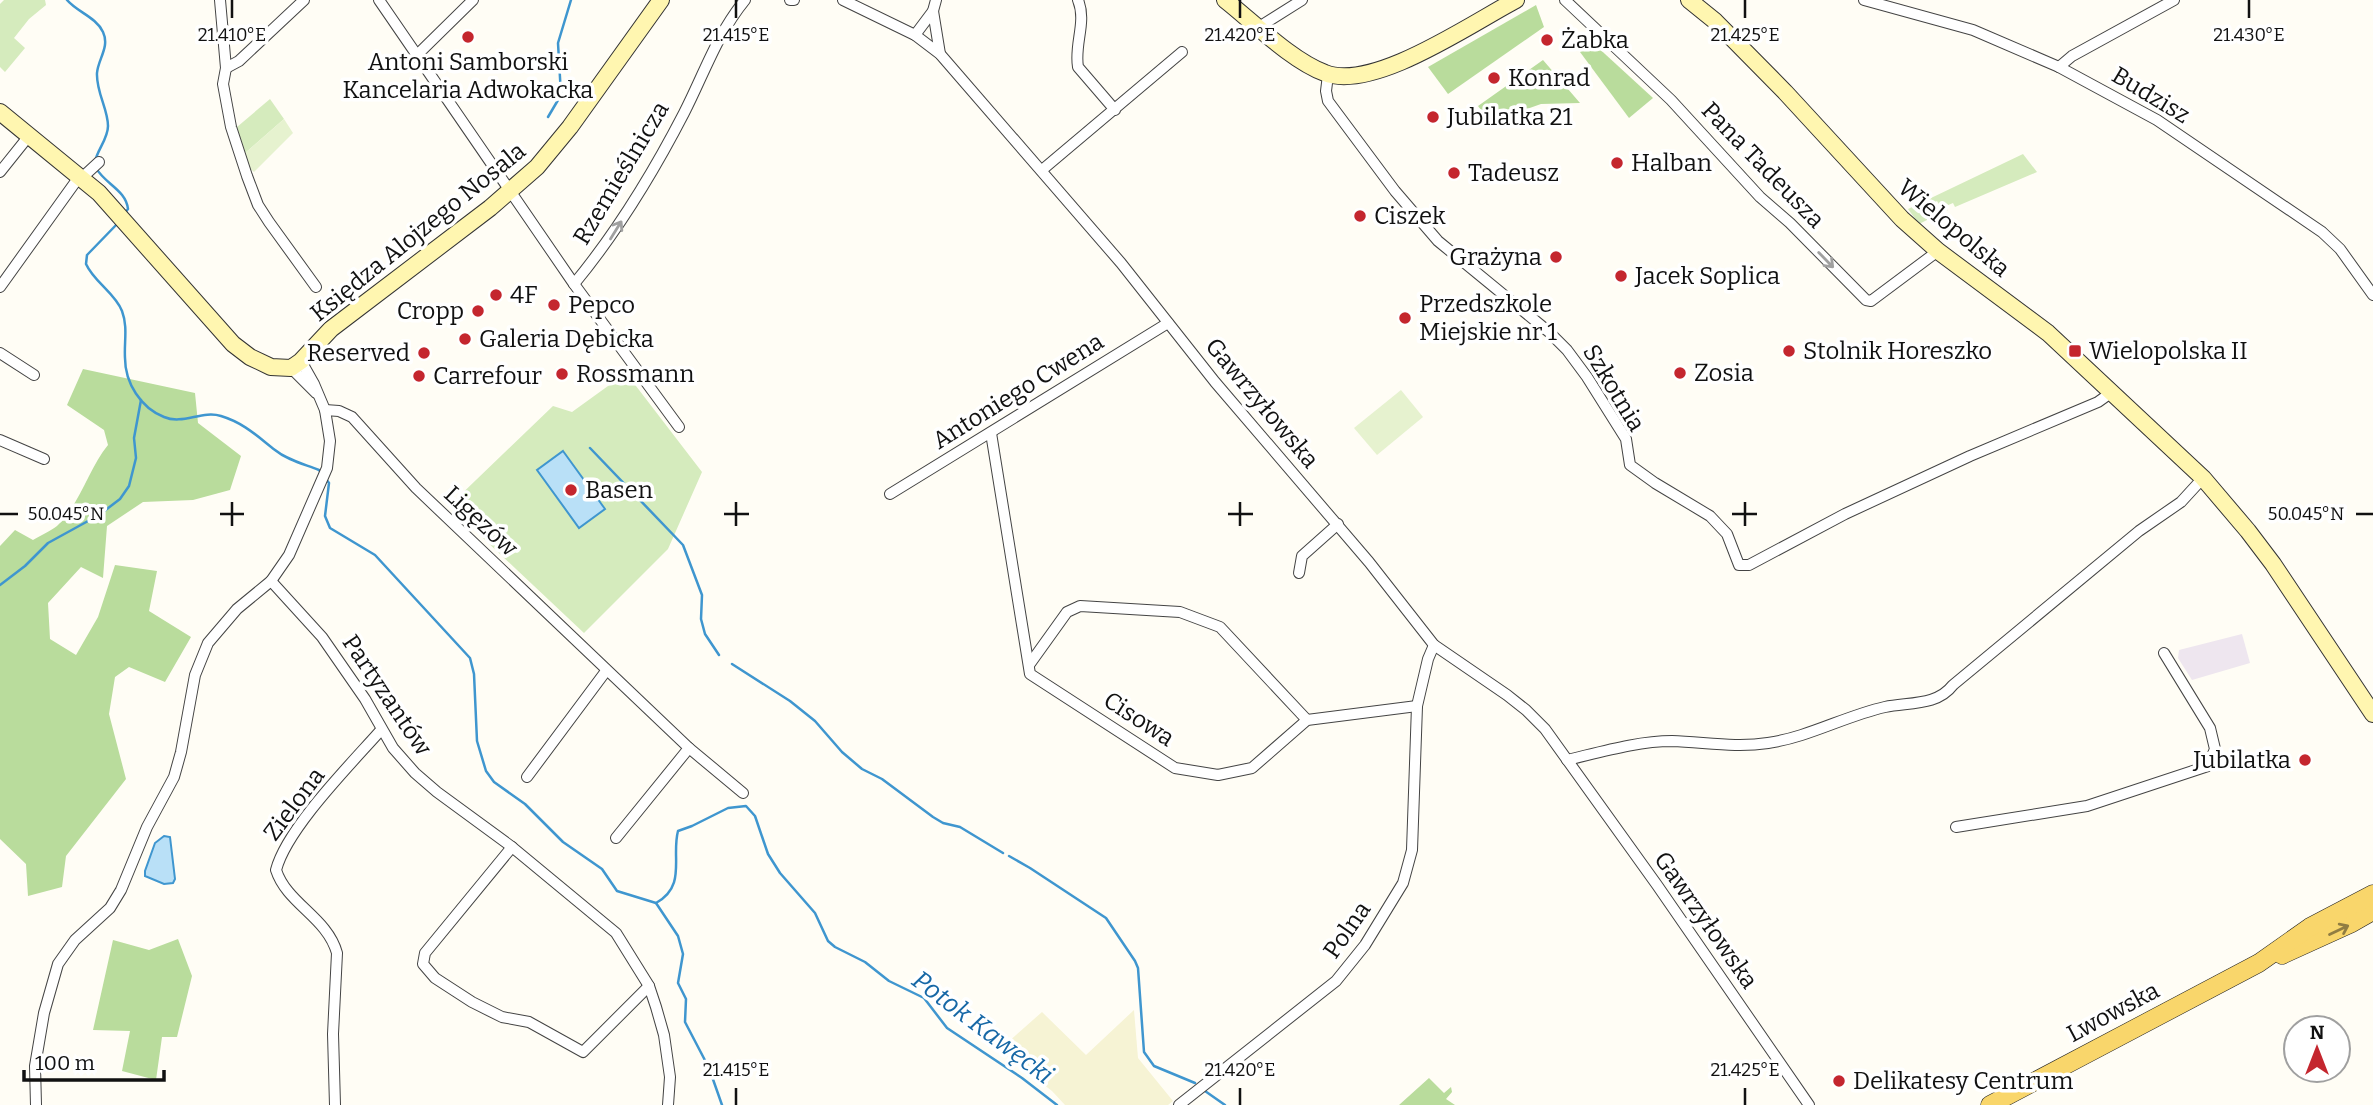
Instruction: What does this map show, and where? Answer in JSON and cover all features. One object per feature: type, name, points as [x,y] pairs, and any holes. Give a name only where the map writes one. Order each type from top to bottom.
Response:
[{"type":"main road","name":"Lwowska","points":[[1990,1105],[2259,963],[2310,927],[2373,894]]},
{"type":"main road","name":"Lwowska","points":[[2259,963],[2289,953],[2373,911]]},
{"type":"street","points":[[220,0],[226,68],[223,84],[231,127],[258,205],[278,237],[316,286]]},
{"type":"street","points":[[226,68],[239,61],[304,0]]},
{"type":"street","points":[[379,0],[574,284],[679,427]]},
{"type":"street","points":[[417,55],[473,0]]},
{"type":"street","name":"Księdza Alojzego Nosala","points":[[296,365],[331,329],[511,191],[537,167],[570,127],[661,0]]},
{"type":"street","name":"Rzemieślnicza","points":[[574,284],[606,246],[650,174],[684,111],[712,50],[745,0]]},
{"type":"street","name":"Gawrzyłowska","points":[[843,0],[915,35],[940,54],[1042,170],[1215,382],[1338,524],[1434,645],[1526,710],[1545,729],[1657,885],[1808,1105]]},
{"type":"street","points":[[1077,0],[1082,18],[1076,59],[1078,66],[1115,110]]},
{"type":"street","points":[[1225,0],[1304,62],[1328,75],[1354,77],[1382,71],[1516,0]]},
{"type":"street","points":[[1259,27],[1302,0]]},
{"type":"street","name":"Pana Tadeusza","points":[[1565,0],[1671,100],[1759,197],[1790,223],[1866,300],[1871,301],[1938,251]]},
{"type":"street","name":"Wielopolska","points":[[1689,0],[1724,30],[1785,92],[1902,219],[1938,251],[2048,333],[2203,478],[2273,564],[2373,713]]},
{"type":"street","name":"Budzisz","points":[[1864,0],[1973,30],[2059,67],[2157,120],[2322,233],[2340,249],[2373,295]]},
{"type":"street","points":[[2059,67],[2072,56],[2174,0]]},
{"type":"street","points":[[915,35],[934,5]]},
{"type":"street","points":[[934,5],[940,54]]},
{"type":"street","points":[[1042,170],[1182,52]]},
{"type":"street","name":"Szkotnia","points":[[1328,75],[1325,91],[1328,101],[1412,214],[1437,241],[1549,332],[1567,350],[1626,439],[1630,464],[1655,483],[1710,516],[1727,534],[1739,565],[1749,565],[1845,514],[1970,456],[2098,402],[2112,392]]},
{"type":"street","points":[[0,112],[28,137],[85,174],[233,344],[250,357],[271,367],[296,365],[314,384],[325,411],[330,441],[327,468],[289,555],[271,581],[237,610],[208,642],[195,675],[174,777],[147,827],[121,890],[110,908],[75,940],[58,964],[41,1026],[36,1066],[36,1105]]},
{"type":"street","points":[[0,172],[28,137]]},
{"type":"street","points":[[0,287],[85,174],[99,162]]},
{"type":"street","name":"Antoniego Cwena","points":[[890,494],[1168,323]]},
{"type":"street","points":[[0,353],[34,375]]},
{"type":"street","name":"Ligęzów","points":[[325,411],[339,411],[352,417],[409,481],[606,671],[689,748],[743,793]]},
{"type":"street","points":[[991,433],[1029,665]]},
{"type":"street","points":[[0,439],[44,459]]},
{"type":"street","points":[[1567,760],[1672,741],[1733,747],[1768,743],[1797,737],[1884,708],[1946,695],[1953,685],[2139,531],[2181,502],[2203,478]]},
{"type":"street","points":[[1299,573],[1302,556],[1338,524]]},
{"type":"street","name":"Partyzantów","points":[[271,581],[322,637],[365,699],[393,748],[422,780],[512,847],[616,933],[649,986],[664,1035],[670,1077],[668,1105]]},
{"type":"street","points":[[1029,665],[1067,611],[1080,606],[1180,611],[1220,627],[1307,720],[1417,706]]},
{"type":"street","name":"Polna","points":[[1179,1105],[1336,981],[1380,923],[1403,883],[1412,850],[1417,706],[1434,645]]},
{"type":"street","points":[[1955,827],[2087,806],[2208,766],[2215,749],[2210,728],[2164,653]]},
{"type":"street","name":"Cisowa","points":[[1029,665],[1030,674],[1175,768],[1218,775],[1252,768],[1307,720]]},
{"type":"street","points":[[527,777],[606,671]]},
{"type":"street","name":"Zielona","points":[[335,1105],[333,1034],[337,953],[334,941],[325,928],[285,891],[276,870],[285,846],[316,804],[381,730]]},
{"type":"street","points":[[615,838],[689,748]]},
{"type":"street","points":[[512,847],[425,953],[424,964],[435,978],[472,1002],[502,1017],[529,1022],[583,1052],[649,986]]},
{"type":"shaded area","points":[[2242,634],[2250,663],[2192,680],[2178,658],[2179,650]]},
{"type":"shaded area","points":[[1134,1010],[1138,1058],[1173,1101],[1168,1105],[1065,1105],[1052,1091],[999,1050],[1042,1012],[1086,1055]]},
{"type":"green space","points":[[4,0],[45,0],[46,5],[29,19],[14,38],[25,48],[5,72],[0,67],[0,4]]},
{"type":"green space","points":[[1536,5],[1544,27],[1448,94],[1428,67]]},
{"type":"green space","points":[[1593,43],[1653,98],[1629,118],[1580,52]]},
{"type":"green space","points":[[1543,60],[1580,103],[1541,104],[1490,122],[1478,106]]},
{"type":"green space","points":[[270,99],[284,119],[244,154],[237,127]]},
{"type":"green space","points":[[284,119],[293,133],[254,172],[249,168],[244,154]]},
{"type":"green space","points":[[2023,154],[2037,172],[1955,207],[1953,203],[1946,206],[1948,210],[1944,212],[1937,201],[1926,207],[1931,218],[1919,224],[1908,209]]},
{"type":"green space","points":[[83,369],[195,393],[198,423],[241,456],[230,490],[193,500],[143,502],[107,526],[103,578],[81,567],[48,603],[50,639],[76,655],[98,617],[115,565],[157,571],[149,611],[191,637],[165,682],[129,667],[115,677],[109,714],[126,779],[66,856],[62,887],[28,896],[26,864],[0,839],[0,546],[15,530],[33,540],[57,526],[72,508],[108,445],[104,430],[67,405]]},
{"type":"green space","points":[[626,373],[702,472],[668,549],[584,633],[449,506],[553,406],[572,412]]},
{"type":"green space","points":[[1401,390],[1423,417],[1377,455],[1354,428]]},
{"type":"green space","points":[[178,939],[192,976],[177,1037],[162,1037],[156,1080],[122,1071],[130,1031],[93,1030],[113,940],[149,950]]},
{"type":"green space","points":[[1429,1078],[1444,1093],[1451,1087],[1452,1092],[1446,1099],[1455,1105],[1399,1105]]},
{"type":"water","name":"Basen","points":[[563,451],[605,509],[579,528],[537,470]]},
{"type":"water","points":[[164,836],[170,837],[175,879],[173,883],[164,884],[145,876],[145,871],[155,843]]},
{"type":"waterway","name":"Potok Kawęcki","points":[[67,0],[96,22],[105,37],[97,80],[108,126],[95,162]]},
{"type":"waterway","points":[[548,117],[561,95],[558,43],[571,0]]},
{"type":"waterway","name":"Potok Kawęcki","points":[[96,168],[123,197],[128,209],[124,214]]},
{"type":"waterway","name":"Potok Kawęcki","points":[[119,222],[87,255],[86,264],[122,311],[126,367],[131,385],[142,401],[156,413],[171,419],[214,415],[237,422],[280,453],[319,470],[322,474]]},
{"type":"waterway","points":[[0,585],[25,566],[48,543],[99,515],[120,499],[129,486],[136,458],[134,438],[141,400]]},
{"type":"waterway","points":[[590,448],[683,545],[702,595],[701,619],[705,634],[719,655]]},
{"type":"waterway","name":"Potok Kawęcki","points":[[326,479],[329,483],[325,516],[330,528],[375,555],[470,658],[474,674],[477,741],[486,771],[494,782],[525,804],[563,842],[602,869],[617,891],[656,903],[666,896],[675,880],[678,831],[728,808],[746,806],[755,816],[768,854],[780,873],[815,913],[828,941],[865,962],[889,981],[924,998],[947,1028],[1057,1105]]},
{"type":"waterway","points":[[732,664],[790,701],[815,721],[842,752],[862,769],[882,779],[943,823],[960,827],[1003,853]]},
{"type":"waterway","points":[[1009,856],[1106,918],[1138,968],[1144,1052],[1154,1066],[1195,1083]]},
{"type":"waterway","points":[[656,903],[678,936],[683,954],[678,983],[686,999],[685,1022],[709,1068],[722,1105]]},
{"type":"waterway","points":[[1205,1091],[1225,1105]]},
{"type":"place","name":"Antoni Samborski Kancelaria Adwokacka","points":[[468,37]]},
{"type":"place","name":"Żabka","points":[[1547,40]]},
{"type":"place","name":"Konrad","points":[[1494,78]]},
{"type":"place","name":"Jubilatka 21","points":[[1433,117]]},
{"type":"place","name":"Halban","points":[[1617,163]]},
{"type":"place","name":"Tadeusz","points":[[1454,173]]},
{"type":"place","name":"Ciszek","points":[[1360,216]]},
{"type":"place","name":"Grażyna","points":[[1556,257]]},
{"type":"place","name":"Jacek Soplica","points":[[1621,276]]},
{"type":"place","name":"4F","points":[[496,295]]},
{"type":"place","name":"Pepco","points":[[554,305]]},
{"type":"place","name":"Cropp","points":[[478,311]]},
{"type":"place","name":"Przedszkole Miejskie nr 1","points":[[1405,318]]},
{"type":"place","name":"Galeria Dębicka","points":[[465,339]]},
{"type":"place","name":"Stolnik Horeszko","points":[[1789,351]]},
{"type":"place","name":"Wielopolska II","points":[[2075,351]]},
{"type":"place","name":"Reserved","points":[[424,353]]},
{"type":"place","name":"Zosia","points":[[1680,373]]},
{"type":"place","name":"Rossmann","points":[[562,374]]},
{"type":"place","name":"Carrefour","points":[[419,376]]},
{"type":"place","name":"Basen","points":[[571,490]]},
{"type":"place","name":"Jubilatka","points":[[2305,760]]},
{"type":"place","name":"Delikatesy Centrum","points":[[1839,1081]]}]
